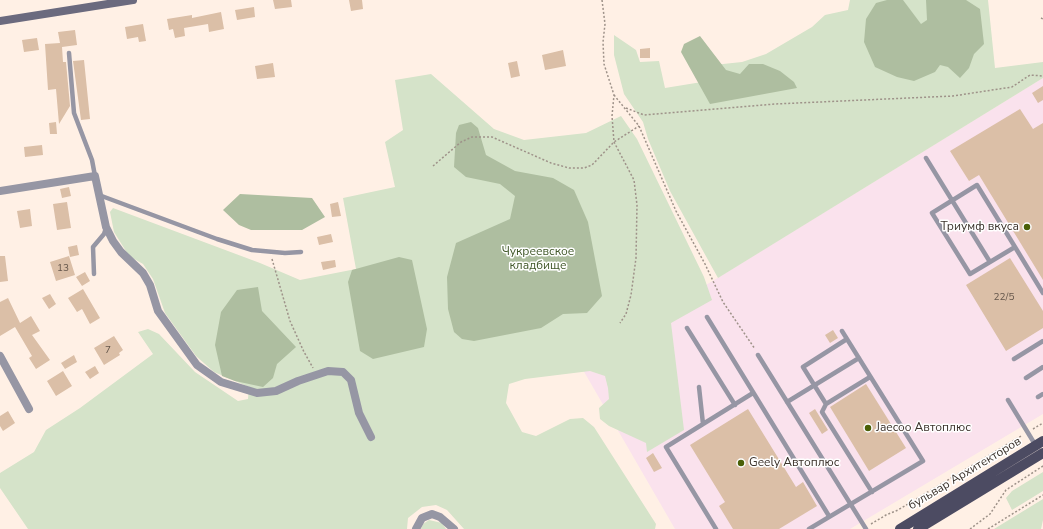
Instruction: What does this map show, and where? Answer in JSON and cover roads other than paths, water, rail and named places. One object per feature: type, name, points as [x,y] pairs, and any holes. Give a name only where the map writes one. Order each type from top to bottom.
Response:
[{"type":"main road","points":[[0,21],[133,0]]},
{"type":"main road","name":"бульвар Архитекторов","points":[[900,529],[1041,447]]},
{"type":"main road","name":"бульвар Архитекторов","points":[[918,529],[1041,447]]},
{"type":"street","points":[[0,190],[95,176],[106,227],[113,241],[121,252],[143,273],[150,285],[158,311],[197,365],[221,382],[257,393],[276,391],[328,371],[343,372],[351,380],[359,413],[371,437]]},
{"type":"street","points":[[0,356],[29,409]]},
{"type":"street","points":[[416,529],[422,518],[432,514],[440,517],[454,529]]},
{"type":"lane","points":[[69,53],[74,114],[92,160],[95,176]]},
{"type":"lane","points":[[926,158],[990,262]]},
{"type":"lane","points":[[1015,247],[970,274],[932,213],[977,185],[1015,247],[1043,293]]},
{"type":"lane","points":[[99,195],[217,239],[268,253],[301,252]]},
{"type":"lane","points":[[94,274],[93,247],[104,234],[106,227]]},
{"type":"lane","points":[[707,318],[829,516]]},
{"type":"lane","points":[[687,328],[735,405]]},
{"type":"lane","points":[[809,529],[923,461],[842,331]]},
{"type":"lane","points":[[826,404],[803,367],[847,339]]},
{"type":"lane","points":[[1014,359],[1043,341]]},
{"type":"lane","points":[[758,355],[865,528]]},
{"type":"lane","points":[[787,402],[859,358]]},
{"type":"lane","points":[[1026,378],[1043,367]]},
{"type":"lane","points":[[870,377],[826,404],[822,412],[872,492]]},
{"type":"lane","points":[[699,387],[703,424]]},
{"type":"lane","points":[[716,529],[666,447],[754,393]]},
{"type":"lane","points":[[1038,397],[1043,394]]},
{"type":"lane","points":[[1008,400],[1028,432],[1041,447]]},
{"type":"place","name":"Триумф вкуса","points":[[1027,227]]},
{"type":"place","name":"Jaecoo Автоплюс","points":[[868,428]]},
{"type":"place","name":"Geely Автоплюс","points":[[741,463]]},
{"type":"park label","name":"Чукреевское кладбище","points":[[538,259]]}]
